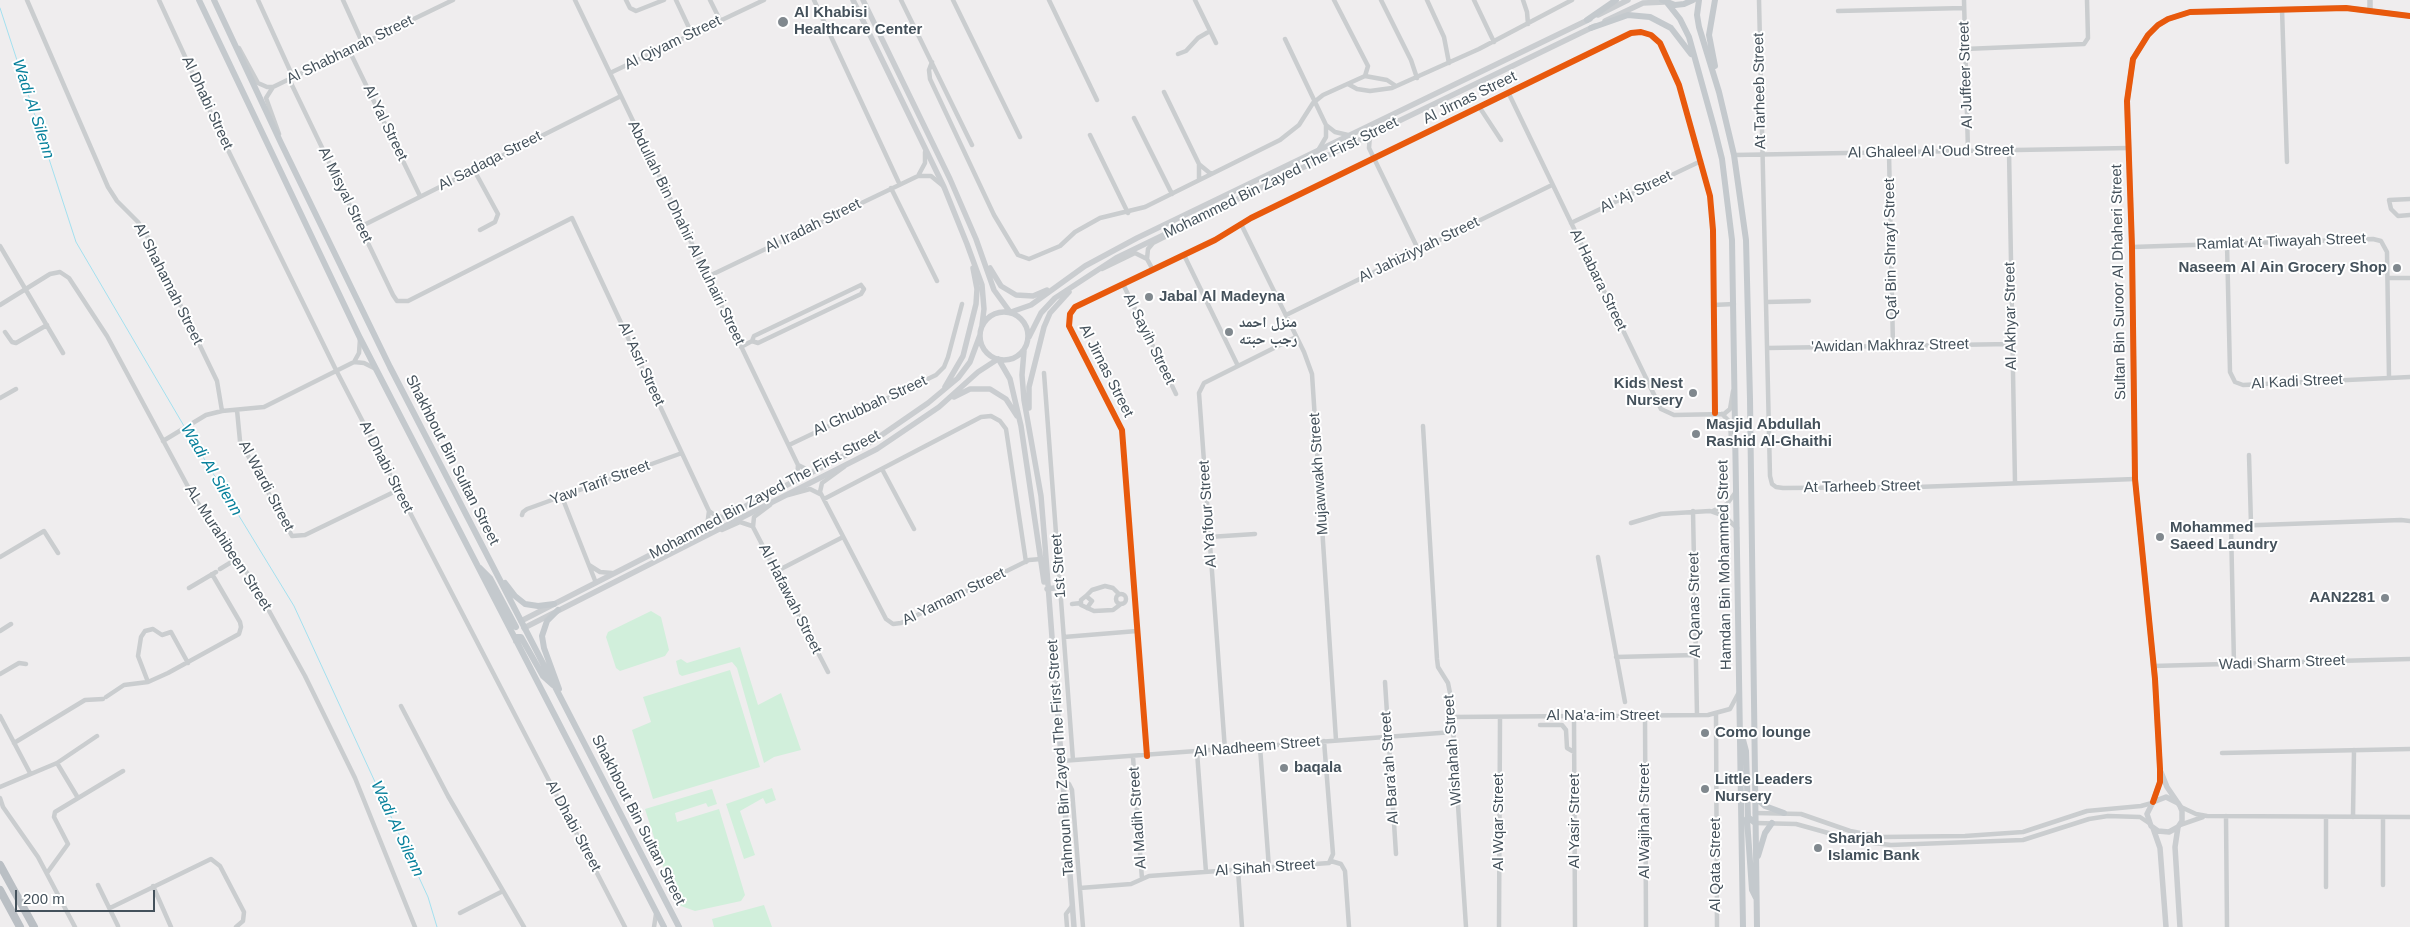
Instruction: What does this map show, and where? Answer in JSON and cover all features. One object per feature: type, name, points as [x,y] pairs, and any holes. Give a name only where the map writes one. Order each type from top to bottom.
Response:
[{"type":"highway","points":[[1,864],[34,927]]},
{"type":"highway","points":[[0,890],[20,927]]},
{"type":"main road","name":"Shakhbout Bin Sultan Street","points":[[199,0],[376,371],[664,927]]},
{"type":"main road","name":"Shakhbout Bin Sultan Street","points":[[214,0],[386,359],[492,565],[525,623],[554,685],[679,927]]},
{"type":"main road","points":[[853,0],[944,187],[967,244],[984,293],[980,335],[981,344],[986,352],[998,360],[1013,359],[1024,351],[1029,337],[1028,331],[1022,319],[1011,312],[994,290],[976,240]]},
{"type":"main road","points":[[863,0],[950,179],[992,274],[1005,290],[1016,295],[1027,296],[1054,288]]},
{"type":"main road","points":[[1587,20],[1616,0]]},
{"type":"main road","name":"Mohammed Bin Zayed The First Street","points":[[1011,312],[1031,305],[1117,248],[1628,0]]},
{"type":"main road","points":[[1665,2],[1680,5],[1693,0]]},
{"type":"main road","name":"Hamdan Bin Mohammed Street","points":[[1699,0],[1698,20],[1719,92],[1734,155],[1743,214],[1747,274],[1754,797],[1748,813],[1741,824],[1743,927]]},
{"type":"main road","points":[[1715,0],[1709,35],[1719,92]]},
{"type":"main road","points":[[2370,0],[2370,9]]},
{"type":"main road","name":"Mohammed Bin Zayed The First Street","points":[[1029,337],[1036,321],[1046,306],[1078,282],[1131,250],[1643,3],[1665,2]]},
{"type":"main road","name":"Hamdan Bin Mohammed Street","points":[[1665,2],[1684,25],[1696,60],[1722,159],[1732,240],[1740,733],[1748,813],[1752,824],[1756,862],[1757,927]]},
{"type":"main road","name":"Sultan Bin Suroor Al Dhaheri Street","points":[[2153,802],[2158,789],[2160,769],[2153,666],[2135,479],[2132,247],[2127,101],[2129,75],[2133,59],[2140,46],[2158,25],[2168,19],[2190,12],[2370,9],[2410,16]]},
{"type":"main road","points":[[1591,28],[1628,15],[1650,17],[1671,28],[1696,60]]},
{"type":"main road","points":[[939,394],[963,356],[976,304],[976,282],[967,244]]},
{"type":"main road","points":[[1033,447],[1028,396],[1044,326],[1055,306],[1078,282]]},
{"type":"main road","points":[[982,325],[994,314],[1011,312]]},
{"type":"main road","name":"Mohammed Bin Zayed The First Street","points":[[525,623],[554,604],[873,441],[939,394],[964,371],[980,335]]},
{"type":"main road","name":"Tahnoun Bin Zayed The First Street","points":[[1024,351],[1023,386],[1041,496],[1074,927]]},
{"type":"main road","name":"Mohammed Bin Zayed The First Street","points":[[525,623],[569,605],[877,449],[947,400],[978,372],[998,360]]},
{"type":"main road","name":"Tahnoun Bin Zayed The First Street","points":[[998,360],[1010,379],[1021,426],[1047,588]]},
{"type":"main road","points":[[947,400],[970,389],[990,389],[1006,399],[1021,426]]},
{"type":"main road","points":[[492,565],[519,601],[531,606],[554,604]]},
{"type":"main road","points":[[477,566],[490,578],[516,627],[515,639],[516,637],[521,637],[543,676],[554,685]]},
{"type":"main road","points":[[569,605],[574,599],[596,588],[596,583]]},
{"type":"main road","points":[[1047,588],[1061,588]]},
{"type":"main road","points":[[558,610],[548,621],[542,636],[544,648],[557,681],[561,698]]},
{"type":"main road","points":[[516,627],[525,623]]},
{"type":"main road","name":"Sultan Bin Suroor Al Dhaheri Street","points":[[2160,769],[2167,787],[2179,804]]},
{"type":"main road","points":[[1754,797],[1765,806],[1784,813]]},
{"type":"main road","points":[[2166,927],[2160,848],[2147,814],[2153,802],[2166,797],[2179,804],[2182,816],[2178,826],[2175,847],[2180,927]]},
{"type":"main road","points":[[1748,813],[1752,824],[1751,887],[1757,899]]},
{"type":"main road","points":[[1756,862],[1763,838],[1772,823]]},
{"type":"main road","points":[[2151,826],[2163,833],[2178,826]]},
{"type":"street","name":"Al Shahamah Street","points":[[27,0],[108,187],[117,201],[143,229],[217,381],[222,411]]},
{"type":"street","name":"Al Dhabi Street","points":[[159,0],[228,150],[336,370],[625,927]]},
{"type":"street","name":"Al Misyal Street","points":[[258,0],[291,78],[394,298],[401,302],[408,301]]},
{"type":"street","points":[[343,0],[363,44]]},
{"type":"street","name":"Al Shabhanah Street","points":[[234,44],[246,58],[258,83],[267,87],[274,86],[453,0]]},
{"type":"street","name":"Abdullah Bin Dhahir Al Muhairi Street","points":[[575,0],[798,465]]},
{"type":"street","points":[[626,0],[630,8],[636,11],[664,0]]},
{"type":"street","points":[[676,0],[692,34]]},
{"type":"street","points":[[710,0],[720,20]]},
{"type":"street","name":"Al Qiyam Street","points":[[610,73],[764,0]]},
{"type":"street","points":[[814,0],[899,183]]},
{"type":"street","points":[[901,0],[972,145]]},
{"type":"street","points":[[953,0],[1020,138]]},
{"type":"street","points":[[1049,0],[1097,100]]},
{"type":"street","points":[[1195,0],[1216,43]]},
{"type":"street","points":[[1334,0],[1368,66],[1365,76]]},
{"type":"street","points":[[1381,0],[1411,60],[1417,78]]},
{"type":"street","points":[[1427,0],[1444,37],[1450,63]]},
{"type":"street","points":[[1474,0],[1494,42]]},
{"type":"street","points":[[1523,0],[1528,24]]},
{"type":"street","name":"At Tarheeb Street","points":[[1759,0],[1770,476],[1776,487],[1917,486],[2135,479]]},
{"type":"street","name":"Al Juffeer Street","points":[[1964,0],[1968,150]]},
{"type":"street","points":[[1965,49],[2084,44],[2088,38],[2087,0]]},
{"type":"street","points":[[1348,84],[1357,89],[1383,91],[1417,78],[1494,42],[1569,1]]},
{"type":"street","points":[[1838,12],[1964,8]]},
{"type":"street","points":[[2282,9],[2287,162]]},
{"type":"street","points":[[1178,54],[1186,51],[1198,38],[1210,31]]},
{"type":"street","name":"Al Jirnas Street","points":[[1137,631],[1122,430],[1068,322],[1070,314],[1075,308],[1229,233],[1241,224],[1631,33],[1647,33],[1660,43],[1679,85],[1701,161],[1713,218],[1715,413]]},
{"type":"street","points":[[1284,38],[1326,124],[1335,132],[1352,134]]},
{"type":"street","name":"Al Yal Street","points":[[349,50],[420,196]]},
{"type":"street","points":[[932,62],[929,70],[930,79],[996,220],[1020,257],[1026,259],[1035,258],[1060,246],[1075,232],[1100,218],[1141,209],[1290,134],[1303,121],[1315,101],[1322,95],[1365,76],[1387,80],[1396,86]]},
{"type":"street","name":"Al Shabhanah Street","points":[[274,86],[267,95],[267,101],[275,119],[281,143]]},
{"type":"street","points":[[1164,92],[1199,164],[1200,180]]},
{"type":"street","name":"Al Habara Street","points":[[1509,94],[1661,409],[1674,415],[1722,414]]},
{"type":"street","name":"Al Sadaqa Street","points":[[360,227],[620,96]]},
{"type":"street","points":[[1480,108],[1501,140]]},
{"type":"street","points":[[1134,118],[1172,194]]},
{"type":"street","points":[[1316,152],[1326,137],[1326,124]]},
{"type":"street","points":[[1090,135],[1128,213]]},
{"type":"street","points":[[1369,148],[1370,135]]},
{"type":"street","points":[[1359,141],[1369,148],[1418,249]]},
{"type":"street","points":[[925,148],[925,163],[918,176],[931,176],[944,187]]},
{"type":"street","name":"Al Ghaleel Al 'Oud Street","points":[[1734,155],[2128,148]]},
{"type":"street","name":"Al Akhyar Street","points":[[2009,151],[2015,482]]},
{"type":"street","name":"Qaf Bin Shrayf Street","points":[[1889,153],[1893,346]]},
{"type":"street","name":"Al 'Aj Street","points":[[1571,224],[1701,161]]},
{"type":"street","points":[[1199,164],[1211,174]]},
{"type":"street","points":[[474,170],[498,214],[495,222],[480,230]]},
{"type":"street","name":"Al Iradah Street","points":[[707,277],[899,183],[918,176]]},
{"type":"street","name":"Al Jahiziyyah Street","points":[[1286,315],[1552,185]]},
{"type":"street","points":[[891,188],[937,281]]},
{"type":"street","points":[[2410,199],[2389,200],[2391,209],[2398,216],[2410,215]]},
{"type":"street","name":"Al 'Asri Street","points":[[408,301],[572,218],[709,511]]},
{"type":"street","points":[[1153,270],[1147,259],[1147,252],[1153,243],[1174,233],[1187,224]]},
{"type":"street","name":"Mujawwakh Street","points":[[1241,224],[1310,365],[1313,379],[1336,740]]},
{"type":"street","name":"Ramlat At Tiwayah Street","points":[[2132,247],[2373,239],[2380,241],[2386,248],[2388,278],[2389,378]]},
{"type":"street","name":"Al Kadi Street","points":[[2227,244],[2230,372],[2235,382],[2243,385],[2410,377]]},
{"type":"street","points":[[0,246],[64,353]]},
{"type":"street","points":[[1096,271],[1130,254],[1139,254],[1147,259]]},
{"type":"street","points":[[1184,254],[1238,366]]},
{"type":"street","name":"AL Murahibeen Street","points":[[0,305],[56,272],[60,272],[69,278],[102,327],[193,496],[238,558],[261,595],[305,676],[346,758],[414,927]]},
{"type":"street","points":[[2388,278],[2410,278]]},
{"type":"street","name":"Al Sayih Street","points":[[1123,284],[1176,394]]},
{"type":"street","points":[[740,347],[752,341],[754,336],[848,290],[859,285],[863,288],[861,294],[758,343],[752,341]]},
{"type":"street","points":[[1766,302],[1809,301]]},
{"type":"street","name":"Al Ghubbah Street","points":[[788,445],[936,375],[944,367],[948,357],[962,304]]},
{"type":"street","points":[[1713,305],[1734,304]]},
{"type":"street","points":[[5,332],[12,342],[16,343],[47,325]]},
{"type":"street","name":"Al Ya'four Street","points":[[1225,750],[1199,392],[1204,382],[1296,337]]},
{"type":"street","points":[[354,362],[360,348],[360,338]]},
{"type":"street","name":"'Awidan Makhraz Street","points":[[1768,348],[2011,344]]},
{"type":"street","points":[[163,442],[201,418],[222,411],[254,409],[269,405],[354,362],[369,364],[376,371]]},
{"type":"street","name":"1st Street","points":[[1044,373],[1073,760]]},
{"type":"street","points":[[1735,388],[1730,409],[1722,414],[1730,422],[1731,439],[1736,448]]},
{"type":"street","points":[[0,398],[16,389]]},
{"type":"street","name":"Al Wardi Street","points":[[237,410],[240,441],[292,536],[298,537],[305,534],[398,490]]},
{"type":"street","points":[[822,497],[882,469],[981,417],[991,416],[1000,421],[1007,434],[1026,562]]},
{"type":"street","name":"Wishahah Street","points":[[1422,426],[1437,659],[1438,667],[1450,691],[1466,927]]},
{"type":"street","name":"Yaw Tarif Street","points":[[522,516],[523,512],[527,509],[682,453]]},
{"type":"street","points":[[2249,455],[2251,524]]},
{"type":"street","points":[[798,465],[804,470],[814,472]]},
{"type":"street","points":[[796,481],[799,472],[798,465]]},
{"type":"street","points":[[822,497],[820,489],[822,483],[845,466]]},
{"type":"street","points":[[882,469],[914,529]]},
{"type":"street","points":[[785,495],[810,489],[816,490],[822,497]]},
{"type":"street","points":[[1710,511],[1727,504],[1736,489]]},
{"type":"street","points":[[562,497],[596,583]]},
{"type":"street","name":"Al Yamam Street","points":[[822,497],[886,619],[893,624],[901,623],[1026,562],[1041,559]]},
{"type":"street","name":"Al Hafawah Street","points":[[753,527],[754,517],[771,502]]},
{"type":"street","points":[[707,526],[709,511],[716,516],[724,517]]},
{"type":"street","name":"Al Qanas Street","points":[[1693,511],[1697,715]]},
{"type":"street","points":[[1631,523],[1656,515],[1710,511],[1724,516],[1737,530]]},
{"type":"street","points":[[2234,664],[2230,528],[2235,524],[2410,521]]},
{"type":"street","name":"Al Hafawah Street","points":[[717,530],[740,522],[748,523],[753,527],[828,672]]},
{"type":"street","points":[[0,558],[44,531],[58,553]]},
{"type":"street","points":[[1209,537],[1255,534]]},
{"type":"street","points":[[775,572],[843,536]]},
{"type":"street","points":[[1598,557],[1625,702]]},
{"type":"street","points":[[189,588],[238,558]]},
{"type":"street","points":[[589,565],[600,572],[614,573]]},
{"type":"street","points":[[14,743],[85,700],[105,698],[124,685],[148,682],[188,663],[235,637],[241,630],[240,622],[216,572]]},
{"type":"street","points":[[1062,604],[1080,604],[1096,612],[1110,610],[1121,604],[1126,598],[1113,588],[1105,586],[1092,590],[1082,598],[1080,604]]},
{"type":"street","points":[[1086,596],[1092,602],[1087,608]]},
{"type":"street","points":[[0,631],[11,624]]},
{"type":"street","points":[[148,682],[138,656],[141,637],[145,631],[153,629],[162,635],[171,632],[188,663]]},
{"type":"street","points":[[1064,637],[1137,631],[1147,756]]},
{"type":"street","points":[[1616,657],[1696,655]]},
{"type":"street","name":"Wadi Sharm Street","points":[[2153,666],[2410,659]]},
{"type":"street","points":[[0,674],[19,663],[26,664]]},
{"type":"street","name":"Al Bara'ah Street","points":[[1385,682],[1396,854]]},
{"type":"street","points":[[1716,714],[1730,709],[1740,689]]},
{"type":"street","points":[[401,706],[448,796],[524,927]]},
{"type":"street","name":"Al Na'a-im Street","points":[[1452,717],[1716,714]]},
{"type":"street","name":"Al Qata Street","points":[[1716,714],[1717,927]]},
{"type":"street","points":[[0,716],[30,773]]},
{"type":"street","name":"Al Wqar Street","points":[[1498,927],[1500,716]]},
{"type":"street","name":"Al Yasir Street","points":[[1574,716],[1575,927]]},
{"type":"street","name":"Al Wajihah Street","points":[[1645,716],[1646,927]]},
{"type":"street","points":[[1540,725],[1560,724],[1564,727],[1566,748],[1574,752]]},
{"type":"street","name":"Al Nadheem Street","points":[[1061,761],[1453,732]]},
{"type":"street","points":[[0,787],[30,773],[56,764],[97,736]]},
{"type":"street","name":"Al Sihah Street","points":[[1080,888],[1131,884],[1150,876],[1325,864],[1331,861],[1333,854],[1324,741]]},
{"type":"street","points":[[1260,747],[1270,868]]},
{"type":"street","points":[[2222,753],[2410,749]]},
{"type":"street","points":[[2354,750],[2354,817]]},
{"type":"street","points":[[1197,752],[1206,872]]},
{"type":"street","name":"Al Madih Street","points":[[1134,757],[1142,878]]},
{"type":"street","points":[[56,764],[78,798]]},
{"type":"street","points":[[47,873],[68,844],[54,813],[123,771]]},
{"type":"street","points":[[1062,782],[1069,784],[1072,790],[1083,927]]},
{"type":"street","points":[[7,785],[0,796],[2,806],[21,831],[47,873],[75,927]]},
{"type":"street","points":[[1748,813],[1806,815],[1850,831],[1882,837],[1965,836],[2031,831],[2087,811],[2141,806],[2153,802]]},
{"type":"street","points":[[2179,804],[2196,814],[2207,816],[2410,818]]},
{"type":"street","points":[[1741,824],[1772,823],[1803,826],[1857,842],[1891,845],[2023,840],[2088,819],[2108,816],[2140,817],[2151,826]]},
{"type":"street","points":[[2178,826],[2207,816]]},
{"type":"street","points":[[2226,816],[2227,927]]},
{"type":"street","points":[[2326,818],[2326,887]]},
{"type":"street","points":[[2382,885],[2383,818]]},
{"type":"street","points":[[110,908],[205,861],[216,861],[244,912],[243,921],[236,927]]},
{"type":"street","points":[[1331,861],[1341,864],[1345,871],[1349,927]]},
{"type":"street","points":[[1238,870],[1242,927]]},
{"type":"street","points":[[98,885],[118,926]]},
{"type":"street","points":[[154,886],[171,927]]},
{"type":"street","points":[[460,913],[503,891]]},
{"type":"street","points":[[1067,927],[1066,914],[1072,906]]},
{"type":"street","points":[[654,927],[655,910]]},
{"type":"green space","points":[[651,611],[661,617],[669,650],[665,656],[620,671],[616,668],[606,637],[608,632]]},
{"type":"green space","points":[[740,647],[758,705],[781,693],[801,750],[774,757],[764,763],[737,668],[732,662],[682,676],[679,674],[676,661],[681,659],[687,663]]},
{"type":"green space","points":[[730,670],[760,767],[653,799],[632,730],[651,722],[643,697]]},
{"type":"green space","points":[[772,788],[776,800],[766,804],[763,798],[740,811],[755,855],[744,859],[726,804]]},
{"type":"green space","points":[[712,789],[717,804],[708,807],[706,803],[675,813],[677,822],[719,809],[745,895],[741,901],[695,911],[681,906],[672,894],[645,809]]},
{"type":"green space","points":[[764,905],[772,927],[714,927],[712,919]]},
{"type":"waterway","name":"Wadi Al Silenn","points":[[0,8],[76,242],[184,426]]},
{"type":"waterway","name":"Wadi Al Silenn","points":[[186,429],[294,606],[428,897],[437,927]]},
{"type":"cycle path","points":[[2153,802],[2160,782],[2155,679],[2135,479],[2132,247],[2127,101],[2133,59],[2148,35],[2158,25],[2168,19],[2190,12],[2346,8],[2410,16]]},
{"type":"cycle path","points":[[1147,756],[1122,430],[1069,326],[1070,314],[1075,307],[1215,240],[1251,218],[1631,33],[1641,32],[1651,35],[1660,43],[1679,85],[1710,196],[1713,230],[1715,413]]},
{"type":"place","name":"Al Khabisi Healthcare Center","points":[[783,22]]},
{"type":"place","name":"Naseem Al Ain Grocery Shop","points":[[2397,268]]},
{"type":"place","name":"Jabal Al Madeyna","points":[[1149,297]]},
{"type":"place","name":"منزل احمد رجب حبته","points":[[1229,332]]},
{"type":"place","name":"Kids Nest Nursery","points":[[1693,393]]},
{"type":"place","name":"Masjid Abdullah Rashid Al-Ghaithi","points":[[1696,434]]},
{"type":"place","name":"Mohammed Saeed Laundry","points":[[2160,537]]},
{"type":"place","name":"AAN2281","points":[[2385,598]]},
{"type":"place","name":"Como lounge","points":[[1705,733]]},
{"type":"place","name":"baqala","points":[[1284,768]]},
{"type":"place","name":"Little Leaders Nursery","points":[[1705,789]]},
{"type":"place","name":"Sharjah Islamic Bank","points":[[1818,848]]}]
